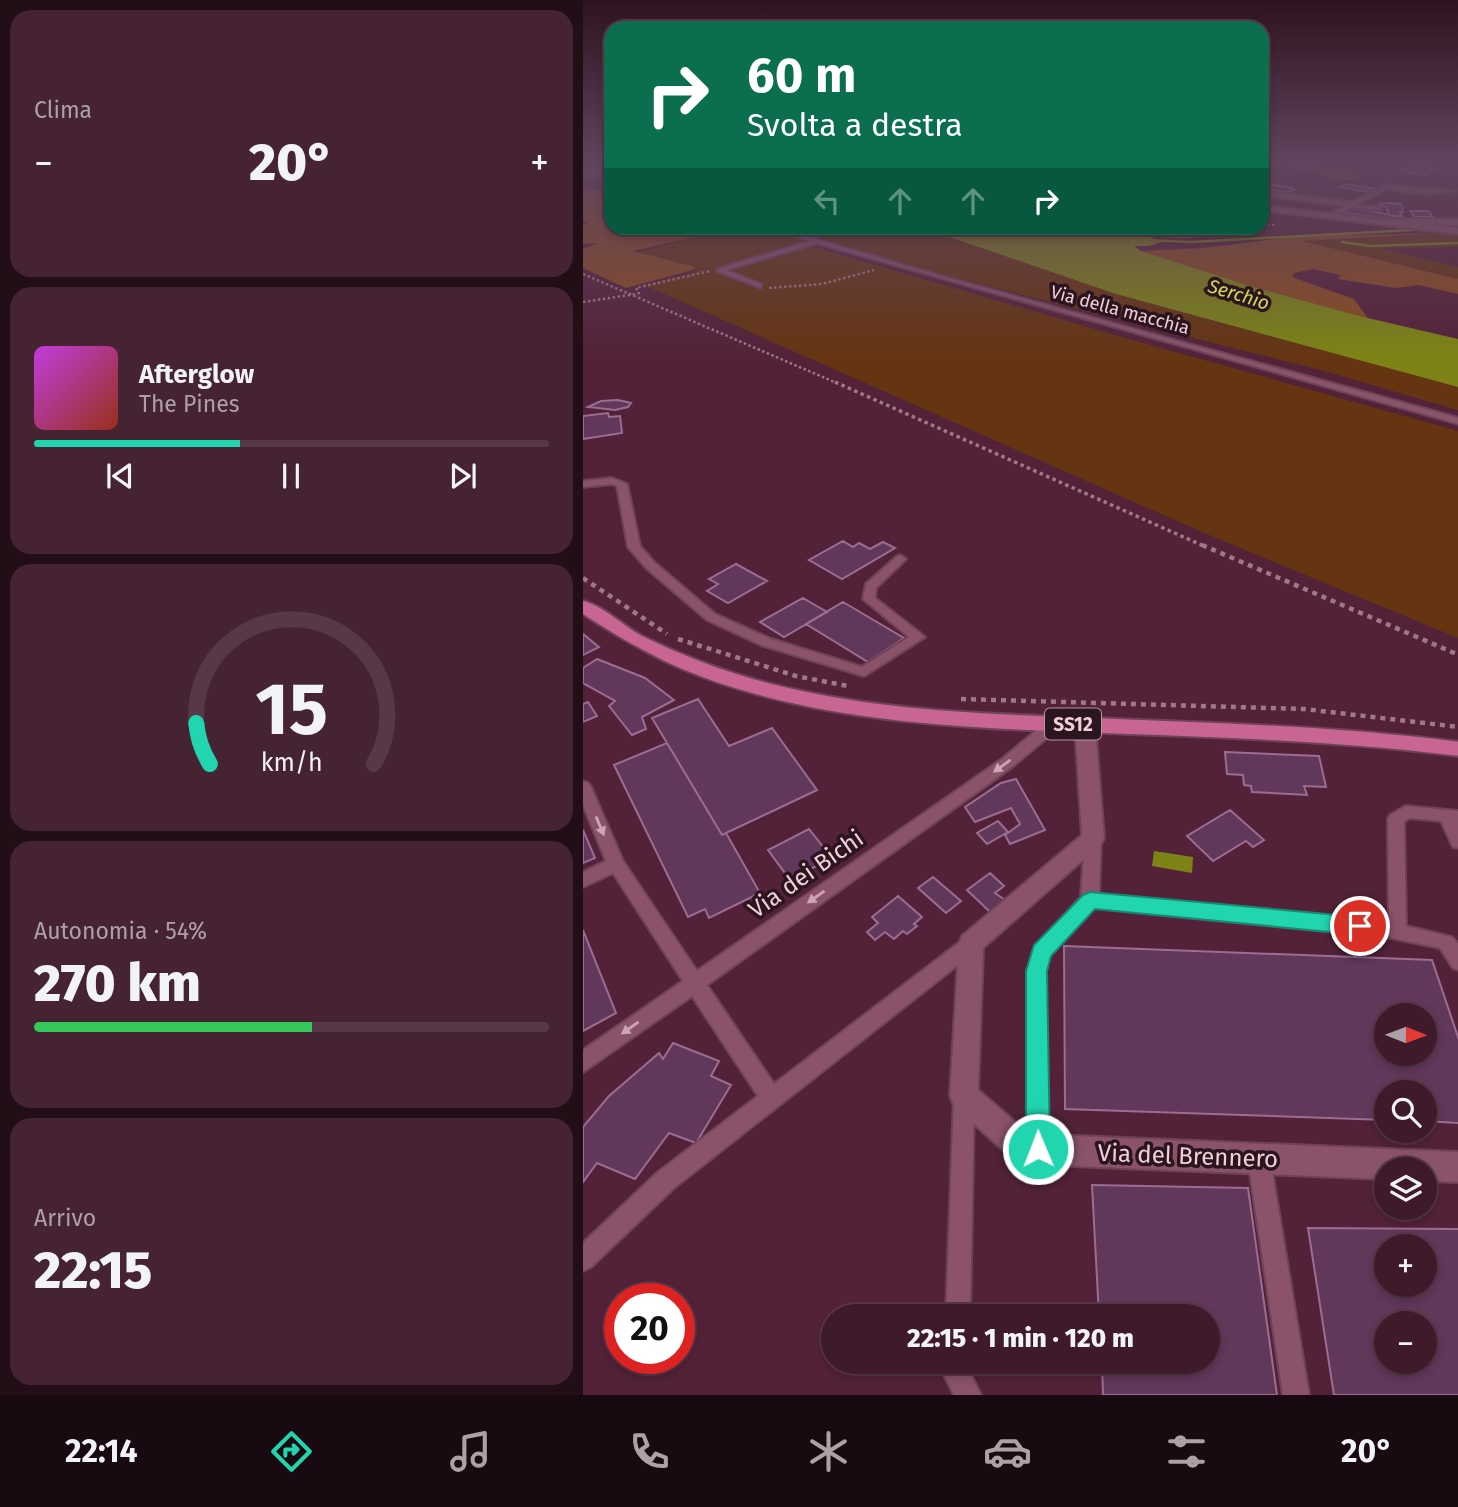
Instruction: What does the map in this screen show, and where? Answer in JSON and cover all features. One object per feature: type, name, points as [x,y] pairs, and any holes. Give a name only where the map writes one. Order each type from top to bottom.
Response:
[{"type":"main road","name":"SS12","points":[[583,606],[624,633],[692,665],[755,686],[871,710],[924,716],[1358,738],[1458,749]]},
{"type":"street","points":[[964,1096],[971,944],[1093,838],[1085,725]]},
{"type":"street","name":"Via del Brennero","points":[[964,1096],[1023,1149],[1458,1167]]},
{"type":"lane","name":"Via della macchia","points":[[796,235],[1458,421]]},
{"type":"lane","points":[[758,286],[719,270],[816,241]]},
{"type":"lane","points":[[583,484],[612,481],[622,484],[634,547],[650,565],[711,617],[766,642],[864,672],[918,636],[869,599],[870,587],[900,559]]},
{"type":"lane","name":"Via dei Bichi","points":[[583,1062],[1007,763],[1055,723]]},
{"type":"lane","points":[[583,787],[616,864],[771,1098]]},
{"type":"lane","points":[[1387,929],[1398,924],[1396,819],[1406,812],[1453,816],[1458,842]]},
{"type":"lane","points":[[1038,1149],[1036,971],[1042,952],[1090,900],[1093,838]]},
{"type":"lane","points":[[583,880],[616,864]]},
{"type":"lane","points":[[1090,900],[1387,929],[1446,942],[1458,962]]},
{"type":"lane","points":[[583,1259],[666,1180],[971,944]]},
{"type":"lane","points":[[958,1304],[964,1096]]},
{"type":"lane","points":[[1259,1159],[1296,1395]]},
{"type":"lane","points":[[957,1374],[968,1395]]},
{"type":"path","points":[[583,302],[633,295],[639,293],[636,288],[724,267]]},
{"type":"path","points":[[758,286],[783,289],[801,287],[836,281],[882,267]]},
{"type":"path","points":[[583,274],[1458,655]]},
{"type":"path","points":[[583,578],[672,637],[796,676],[859,688]]},
{"type":"path","points":[[951,698],[1304,709],[1458,727]]},
{"type":"shaded area","points":[[583,228],[604,228],[604,235],[698,235],[633,251],[695,267],[693,270],[626,288],[583,268],[583,249],[599,243],[583,244]]},
{"type":"shaded area","points":[[1445,233],[1302,241],[1458,279],[1458,294],[1419,285],[1396,288],[1338,279],[1340,275],[1313,269],[1294,273],[1292,277],[1354,299],[1368,318],[1257,288],[1141,251],[1203,248],[1299,236]]},
{"type":"shaded area","points":[[1458,234],[1458,247],[1381,248],[1458,267],[1458,279],[1300,241]]},
{"type":"shaded area","points":[[789,235],[806,240],[804,244],[1118,336],[1458,431],[1458,638],[1202,532],[644,285],[695,272],[695,268],[636,253],[697,236]]},
{"type":"shaded area","points":[[811,235],[943,235],[1116,294],[1458,387],[1458,410],[1317,369],[932,272]]},
{"type":"shaded area","points":[[1150,235],[1211,235],[1182,239],[1147,236]]},
{"type":"water","name":"Serchio","points":[[943,235],[1145,235],[1161,242],[1149,246],[1134,246],[1141,251],[1257,288],[1458,339],[1458,387],[1116,294]]},
{"type":"water","points":[[1154,851],[1193,857],[1192,873],[1152,866]]},
{"type":"building","points":[[618,400],[631,403],[628,407],[615,410],[588,407],[601,401]]},
{"type":"building","points":[[608,413],[609,417],[620,416],[622,433],[583,439],[583,416]]},
{"type":"building","points":[[843,541],[853,547],[859,543],[870,549],[883,542],[895,548],[842,579],[809,560]]},
{"type":"building","points":[[736,564],[767,581],[728,603],[707,591],[718,584],[709,579]]},
{"type":"building","points":[[803,598],[827,612],[784,637],[760,622]]},
{"type":"building","points":[[843,602],[904,638],[868,662],[806,624]]},
{"type":"building","points":[[583,634],[599,647],[583,655]]},
{"type":"building","points":[[597,659],[645,678],[674,700],[642,717],[646,729],[632,735],[609,706],[615,701],[583,683],[583,668]]},
{"type":"building","points":[[698,699],[729,746],[772,728],[817,790],[722,835],[652,718]]},
{"type":"building","points":[[588,702],[597,716],[583,722],[583,704]]},
{"type":"building","points":[[667,743],[722,835],[726,833],[760,893],[709,918],[705,909],[688,917],[614,765]]},
{"type":"building","points":[[1225,752],[1319,756],[1326,787],[1304,786],[1307,795],[1252,792],[1251,786],[1244,785],[1243,775],[1227,774]]},
{"type":"building","points":[[1016,779],[1045,830],[1010,844],[1005,835],[1020,824],[1011,808],[975,822],[965,807],[1001,783]]},
{"type":"building","points":[[1230,810],[1264,840],[1253,847],[1246,841],[1213,861],[1187,836]]},
{"type":"building","points":[[998,821],[1008,832],[987,844],[977,833]]},
{"type":"building","points":[[809,829],[832,858],[790,880],[768,850]]},
{"type":"building","points":[[583,830],[595,858],[583,863]]},
{"type":"building","points":[[990,873],[1004,886],[995,893],[1005,900],[991,913],[967,890]]},
{"type":"building","points":[[933,877],[961,901],[946,913],[918,888]]},
{"type":"building","points":[[898,896],[922,917],[914,924],[917,926],[907,934],[903,931],[894,939],[885,932],[875,940],[867,932],[878,923],[872,917]]},
{"type":"building","points":[[583,930],[616,1013],[583,1031]]},
{"type":"building","points":[[1064,946],[1432,960],[1459,1040],[1459,1123],[1437,1122],[1437,1080],[1374,1080],[1374,1120],[1065,1109]]},
{"type":"building","points":[[673,1043],[719,1061],[711,1076],[731,1085],[696,1143],[669,1133],[635,1179],[597,1163],[583,1182],[583,1127],[609,1096],[659,1053],[663,1059]]},
{"type":"building","points":[[1092,1185],[1248,1188],[1277,1395],[1103,1395],[1102,1374],[1220,1374],[1220,1304],[1098,1304]]},
{"type":"building","points":[[1308,1228],[1459,1229],[1459,1395],[1334,1395]]},
{"type":"waterway","points":[[1148,240],[1191,242],[1430,229]]},
{"type":"waterway","points":[[1342,242],[1370,246],[1459,243]]},
{"type":"route","points":[[1038,1149],[1036,971],[1042,952],[1090,900],[1360,926]]}]
